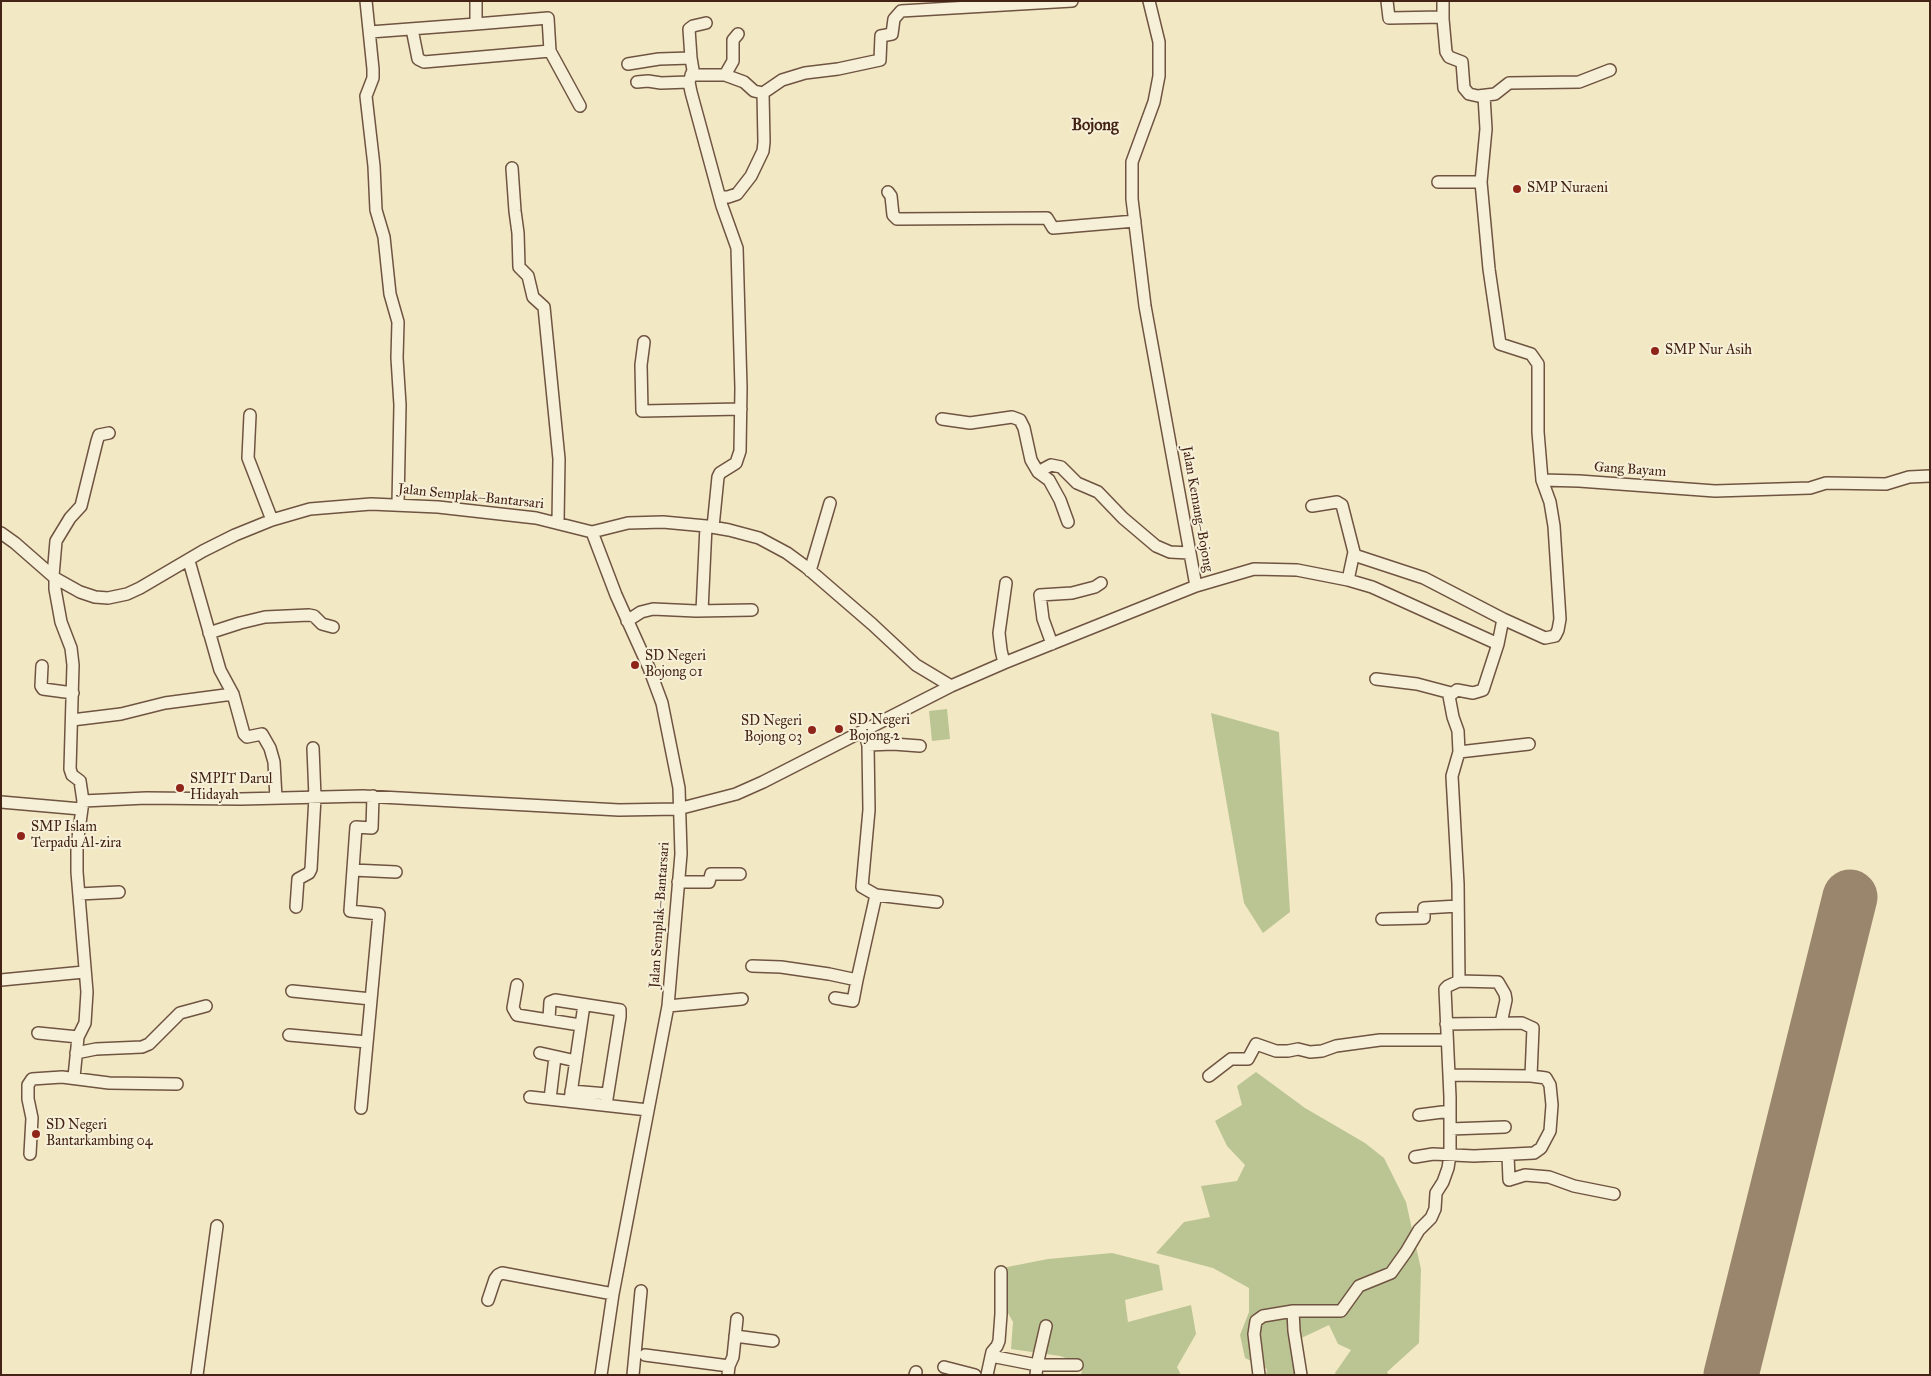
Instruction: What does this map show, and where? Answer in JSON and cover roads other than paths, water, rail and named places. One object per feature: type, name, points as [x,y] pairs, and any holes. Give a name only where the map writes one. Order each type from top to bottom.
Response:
[{"type":"street","points":[[366,1],[373,74],[366,100],[374,166],[376,210],[385,246],[390,294],[398,322],[397,358],[400,405],[398,504]]},
{"type":"street","points":[[476,1],[476,24]]},
{"type":"street","points":[[636,82],[648,81],[658,83],[725,75],[744,82],[756,92],[763,93],[782,80],[805,73],[838,69],[880,60],[881,36],[892,34],[894,19],[897,14],[904,10],[1072,1]]},
{"type":"street","name":"Jalan Kemang–Bojong","points":[[1,802],[82,805],[131,798],[373,796],[619,810],[678,809],[736,794],[787,771],[950,686],[1196,586],[1145,306],[1132,199],[1131,168],[1154,102],[1159,66],[1158,36],[1149,1]]},
{"type":"street","points":[[1387,1],[1389,18],[1442,17]]},
{"type":"street","points":[[1443,1],[1442,17],[1446,52],[1449,57],[1462,62],[1465,90],[1472,95],[1484,96],[1498,93],[1509,83],[1576,82],[1610,70]]},
{"type":"street","points":[[370,32],[548,18],[550,52],[580,106]]},
{"type":"street","points":[[702,611],[709,526],[719,475],[734,465],[739,456],[741,409],[738,253],[701,131],[690,78],[693,70],[689,29],[706,23]]},
{"type":"street","points":[[412,29],[418,59],[424,62],[550,52]]},
{"type":"street","points":[[725,75],[733,61],[733,40],[738,34]]},
{"type":"street","points":[[628,64],[659,59],[691,58]]},
{"type":"street","points":[[720,197],[736,194],[748,180],[760,157],[764,142],[763,93]]},
{"type":"street","points":[[1354,555],[1424,578],[1544,638],[1555,636],[1558,630],[1560,620],[1554,526],[1550,502],[1542,480],[1538,432],[1538,364],[1531,354],[1500,344],[1489,269],[1481,182],[1486,133],[1484,96]]},
{"type":"street","points":[[512,168],[519,267],[528,276],[533,297],[544,307],[560,459],[558,522]]},
{"type":"street","points":[[1438,182],[1481,182]]},
{"type":"street","points":[[888,192],[892,196],[893,214],[897,219],[1047,218],[1053,228],[1135,221]]},
{"type":"street","points":[[644,342],[640,366],[642,411],[741,409]]},
{"type":"street","points":[[250,415],[248,458],[272,520]]},
{"type":"street","points":[[942,419],[970,423],[1012,417],[1020,420],[1024,428],[1031,460],[1038,472],[1048,480],[1060,500],[1068,522]]},
{"type":"street","points":[[74,1077],[78,1037],[85,1023],[87,992],[84,972],[77,845],[82,805],[80,781],[70,772],[73,694],[72,656],[61,622],[54,577],[56,542],[70,518],[81,506],[97,440],[99,436],[109,433]]},
{"type":"street","points":[[1038,472],[1051,465],[1061,467],[1077,483],[1098,492],[1123,518],[1156,546],[1170,552],[1189,553]]},
{"type":"street","name":"Gang Bayam","points":[[1542,480],[1715,491],[1804,488],[1826,483],[1886,484],[1909,477],[1930,476]]},
{"type":"street","points":[[810,570],[830,503]]},
{"type":"street","points":[[1312,506],[1340,503],[1352,540],[1354,555],[1348,580]]},
{"type":"street","name":"Jalan Semplak–Bantarsari","points":[[1,533],[54,577],[80,592],[108,598],[126,594],[140,588],[189,561],[203,551],[272,520],[319,508],[348,505],[398,504],[519,515],[558,522],[592,532],[626,621],[637,639],[662,703],[678,788],[681,854],[672,978],[668,1006],[613,1294],[601,1375]]},
{"type":"street","points":[[592,532],[628,523],[646,522],[709,526],[760,538],[787,553],[810,570],[916,665],[950,686]]},
{"type":"street","points":[[189,561],[220,670],[233,694],[244,734],[248,737],[262,734],[270,748],[274,762],[276,798]]},
{"type":"street","points":[[1196,586],[1254,569],[1297,570],[1348,580],[1372,587],[1498,644]]},
{"type":"street","points":[[1004,663],[999,633],[1006,583]]},
{"type":"street","points":[[1052,644],[1043,619],[1040,595],[1072,592],[1094,587],[1101,583]]},
{"type":"street","points":[[626,621],[642,612],[653,609],[702,611],[752,610]]},
{"type":"street","points":[[209,634],[240,623],[265,617],[309,615],[314,616],[322,624],[333,627]]},
{"type":"street","points":[[1460,982],[1452,776],[1459,752],[1458,731],[1449,700],[1451,693],[1456,690],[1473,693],[1483,690],[1498,644],[1503,619]]},
{"type":"street","points":[[42,666],[41,686],[43,689],[73,694]]},
{"type":"street","points":[[1376,679],[1416,684],[1451,693]]},
{"type":"street","points":[[72,720],[121,714],[165,703],[233,694]]},
{"type":"street","points":[[864,731],[868,745],[869,810],[862,887],[876,895],[937,902]]},
{"type":"street","points":[[1459,752],[1529,744]]},
{"type":"street","points":[[868,745],[920,746]]},
{"type":"street","points":[[296,907],[298,879],[310,872],[315,797],[313,748]]},
{"type":"street","points":[[361,1108],[380,914],[350,911],[356,827],[372,828],[373,796]]},
{"type":"street","points":[[353,870],[396,872]]},
{"type":"street","points":[[678,882],[709,882],[711,874],[740,874]]},
{"type":"street","points":[[79,894],[119,892]]},
{"type":"street","points":[[834,998],[853,1001],[876,895]]},
{"type":"street","points":[[1382,919],[1424,918],[1424,908],[1458,906]]},
{"type":"street","points":[[752,966],[789,968],[857,980]]},
{"type":"street","points":[[1,980],[84,972]]},
{"type":"street","points":[[1260,1375],[1254,1334],[1256,1321],[1262,1316],[1293,1311],[1337,1312],[1341,1310],[1359,1286],[1391,1273],[1419,1230],[1432,1218],[1435,1209],[1436,1193],[1443,1182],[1450,1155],[1445,989],[1460,982],[1498,982],[1505,994],[1506,1000],[1501,1023]]},
{"type":"street","points":[[517,985],[514,1012],[517,1015],[549,1018],[580,1025]]},
{"type":"street","points":[[292,992],[371,999]]},
{"type":"street","points":[[668,1006],[742,999]]},
{"type":"street","points":[[549,1018],[550,1002],[552,1000],[618,1010],[620,1012],[606,1100]]},
{"type":"street","points":[[570,1096],[584,1005]]},
{"type":"street","points":[[76,1054],[96,1049],[142,1047],[148,1044],[180,1013],[206,1006]]},
{"type":"street","points":[[1446,1024],[1522,1023],[1533,1028],[1531,1076]]},
{"type":"street","points":[[38,1033],[78,1037]]},
{"type":"street","points":[[289,1035],[367,1042]]},
{"type":"street","points":[[1209,1076],[1231,1059],[1248,1059],[1256,1044],[1276,1051],[1298,1049],[1310,1052],[1334,1046],[1380,1040],[1447,1040]]},
{"type":"street","points":[[540,1053],[576,1060]]},
{"type":"street","points":[[550,1099],[555,1057]]},
{"type":"street","points":[[1415,1156],[1433,1154],[1508,1155],[1534,1153],[1538,1151],[1550,1131],[1552,1116],[1550,1085],[1546,1078],[1531,1076],[1449,1075]]},
{"type":"street","points":[[30,1154],[32,1118],[28,1099],[28,1086],[32,1079],[74,1077],[109,1083],[177,1084]]},
{"type":"street","points":[[530,1097],[550,1099],[570,1096],[606,1100],[648,1110]]},
{"type":"street","points":[[1419,1115],[1450,1111]]},
{"type":"street","points":[[1450,1129],[1504,1128]]},
{"type":"street","points":[[1508,1155],[1510,1180],[1525,1175],[1549,1177],[1574,1186],[1614,1194]]},
{"type":"street","points":[[198,1375],[217,1226]]},
{"type":"street","points":[[987,1375],[991,1356],[998,1341],[1002,1272]]},
{"type":"street","points":[[488,1300],[495,1279],[502,1273],[613,1294]]},
{"type":"street","points":[[633,1375],[641,1291]]},
{"type":"street","points":[[1293,1311],[1301,1375]]},
{"type":"street","points":[[645,1355],[728,1370],[733,1357],[737,1319]]},
{"type":"street","points":[[1037,1370],[1046,1326]]},
{"type":"street","points":[[735,1336],[773,1340]]},
{"type":"street","points":[[991,1356],[1037,1370],[1076,1366]]},
{"type":"street","points":[[944,1367],[975,1375]]},
{"type":"place","name":"SMP Nuraeni","points":[[1517,189]]},
{"type":"place","name":"SMP Nur Asih","points":[[1655,351]]},
{"type":"place","name":"SD Negeri Bojong 01","points":[[635,665]]},
{"type":"place","name":"SD Negeri Bojong 2","points":[[839,729]]},
{"type":"place","name":"SD Negeri Bojong 03","points":[[812,730]]},
{"type":"place","name":"SMPIT Darul Hidayah","points":[[180,788]]},
{"type":"place","name":"SMP Islam Terpadu Al-zira","points":[[21,836]]},
{"type":"place","name":"SD Negeri Bantarkambing 04","points":[[36,1134]]},
{"type":"district","name":"Bojong","points":[[1095,126]]}]
